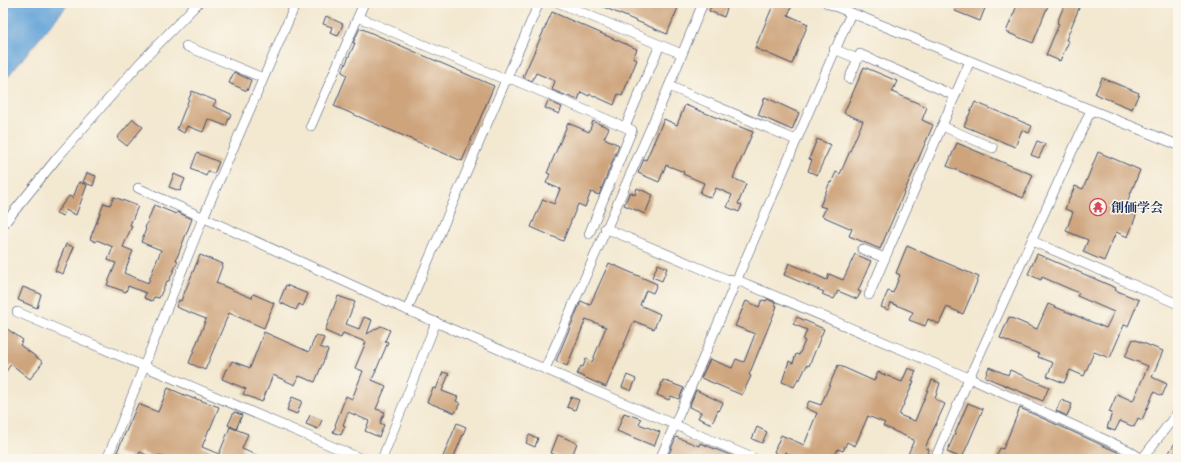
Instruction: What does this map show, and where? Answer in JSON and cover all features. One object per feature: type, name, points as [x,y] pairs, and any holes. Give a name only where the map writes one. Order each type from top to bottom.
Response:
[{"type":"street","points":[[3,225],[57,158],[134,70],[198,3]]},
{"type":"street","points":[[106,459],[203,218],[296,3]]},
{"type":"street","points":[[311,126],[364,3]]},
{"type":"street","points":[[407,310],[539,3]]},
{"type":"street","points":[[559,3],[682,54]]},
{"type":"street","points":[[545,369],[605,228],[669,86],[703,3]]},
{"type":"street","points":[[827,3],[1178,145]]},
{"type":"street","points":[[660,459],[834,49],[851,13]]},
{"type":"street","points":[[358,17],[506,80],[514,80],[632,130],[589,234]]},
{"type":"street","points":[[625,127],[660,45]]},
{"type":"street","points":[[186,46],[263,78]]},
{"type":"street","points":[[834,49],[858,59]]},
{"type":"street","points":[[849,79],[860,54],[955,96]]},
{"type":"street","points":[[869,295],[970,61]]},
{"type":"street","points":[[669,86],[796,140]]},
{"type":"street","points":[[935,459],[969,378],[1091,110]]},
{"type":"street","points":[[942,126],[993,148]]},
{"type":"street","points":[[138,188],[407,310],[755,459]]},
{"type":"street","points":[[605,228],[726,279],[736,280],[969,378],[1128,450],[1142,459],[1178,412]]},
{"type":"street","points":[[1032,241],[1178,304]]},
{"type":"street","points":[[862,249],[885,258]]},
{"type":"street","points":[[17,312],[362,459]]},
{"type":"street","points":[[382,459],[436,322]]},
{"type":"water","points":[[3,3],[69,3],[3,82]]},
{"type":"building","points":[[594,3],[680,3],[667,34]]},
{"type":"building","points":[[713,3],[729,3],[724,17],[709,11]]},
{"type":"building","points":[[774,3],[785,3],[792,6],[788,15],[808,24],[792,64],[755,48]]},
{"type":"building","points":[[958,3],[987,3],[980,21],[955,11]]},
{"type":"building","points":[[1018,3],[1049,3],[1033,43],[1006,32]]},
{"type":"building","points":[[1065,3],[1081,3],[1066,40],[1069,41],[1060,61],[1046,55],[1059,24],[1057,23]]},
{"type":"building","points":[[552,12],[637,49],[633,58],[637,60],[622,96],[618,94],[614,105],[590,94],[589,96],[581,92],[578,100],[552,90],[555,81],[536,73],[532,81],[523,77]]},
{"type":"building","points":[[326,16],[343,24],[338,36],[330,33],[332,27],[323,24]]},
{"type":"building","points":[[360,28],[494,86],[462,161],[334,106],[347,75],[342,72]]},
{"type":"building","points":[[864,67],[897,81],[892,92],[927,107],[922,120],[933,125],[880,249],[849,236],[852,229],[822,216],[826,208],[820,206],[836,172],[840,174],[863,121],[844,113]]},
{"type":"building","points":[[234,72],[251,80],[247,91],[229,83]]},
{"type":"building","points":[[1102,78],[1139,93],[1132,109],[1095,94]]},
{"type":"building","points":[[192,91],[216,101],[213,106],[231,114],[226,126],[208,119],[203,132],[187,126],[184,133],[177,129]]},
{"type":"building","points":[[765,97],[799,113],[792,130],[758,115]]},
{"type":"building","points":[[548,101],[562,107],[559,114],[545,108]]},
{"type":"building","points":[[975,102],[1032,126],[1029,133],[1022,130],[1015,147],[964,126]]},
{"type":"building","points":[[685,105],[753,132],[733,178],[746,184],[738,204],[742,205],[739,212],[727,207],[732,195],[716,188],[711,198],[700,193],[704,183],[683,174],[684,172],[666,165],[659,182],[638,173],[644,159],[646,160],[664,119],[677,125]]},
{"type":"building","points":[[133,119],[143,127],[127,146],[117,138]]},
{"type":"building","points":[[593,121],[609,128],[604,138],[619,145],[599,195],[591,192],[585,207],[578,204],[563,241],[531,227],[543,199],[554,204],[560,189],[546,183],[550,174],[547,173],[568,123],[589,132]]},
{"type":"building","points":[[817,139],[831,145],[817,175],[808,171],[812,160],[809,159]]},
{"type":"building","points":[[1037,141],[1045,144],[1039,158],[1031,155]]},
{"type":"building","points":[[957,143],[1033,175],[1023,198],[947,166]]},
{"type":"building","name":"創価学会","points":[[1098,152],[1140,170],[1126,205],[1138,210],[1128,237],[1116,232],[1104,261],[1083,252],[1088,240],[1066,231],[1073,212],[1065,209],[1075,186],[1083,189]]},
{"type":"building","points":[[197,153],[219,162],[214,174],[208,171],[206,176],[191,169]]},
{"type":"building","points":[[87,173],[96,176],[93,186],[83,182]]},
{"type":"building","points":[[174,174],[185,179],[180,191],[169,187]]},
{"type":"building","points":[[79,182],[87,185],[76,215],[65,210],[63,216],[56,213],[69,196],[73,198]]},
{"type":"building","points":[[637,188],[653,195],[645,214],[624,205],[630,192],[635,195]]},
{"type":"building","points":[[114,197],[138,206],[130,225],[132,226],[123,247],[133,251],[124,273],[148,283],[161,250],[141,242],[154,205],[176,214],[177,212],[192,219],[176,260],[178,261],[169,281],[167,281],[159,298],[154,297],[152,301],[144,298],[146,293],[128,286],[126,292],[107,285],[116,263],[108,260],[113,247],[97,240],[96,242],[90,239],[104,203],[110,205]]},
{"type":"building","points":[[66,244],[74,247],[63,274],[55,271]]},
{"type":"building","points":[[907,246],[979,277],[963,314],[947,307],[939,324],[928,319],[925,326],[909,320],[913,312],[891,303],[888,310],[881,307],[888,291],[893,293],[900,275],[896,273]]},
{"type":"building","points":[[855,254],[871,261],[858,291],[861,292],[857,299],[838,291],[834,299],[822,294],[824,292],[784,275],[789,263],[827,280],[829,274],[843,280]]},
{"type":"building","points":[[1037,254],[1116,288],[1115,290],[1139,300],[1128,326],[1124,325],[1110,358],[1094,352],[1084,376],[1070,370],[1064,383],[1047,376],[1053,363],[1038,357],[1039,354],[1000,338],[1009,317],[1037,329],[1048,304],[1106,328],[1114,312],[1077,296],[1079,293],[1042,277],[1041,280],[1028,274]]},
{"type":"building","points":[[200,255],[223,264],[216,283],[252,298],[253,294],[274,303],[264,328],[229,313],[205,370],[189,363],[206,319],[176,307],[179,300],[181,301]]},
{"type":"building","points":[[609,263],[657,284],[653,293],[646,290],[640,305],[660,314],[654,329],[634,321],[606,387],[577,374],[581,366],[583,367],[586,359],[592,362],[606,327],[586,319],[567,366],[556,361],[581,301],[590,305]]},
{"type":"building","points":[[658,264],[667,268],[662,281],[652,277]]},
{"type":"building","points":[[286,285],[308,294],[303,306],[299,304],[296,310],[279,302]]},
{"type":"building","points":[[23,287],[41,294],[37,308],[18,300]]},
{"type":"building","points":[[338,296],[355,302],[346,324],[359,329],[364,317],[372,320],[367,334],[381,326],[390,330],[385,341],[388,342],[372,380],[386,386],[376,409],[385,412],[380,423],[384,425],[379,437],[365,431],[369,421],[348,412],[343,425],[345,426],[341,435],[333,432],[346,396],[352,399],[363,371],[355,368],[366,342],[343,333],[341,338],[325,331]]},
{"type":"building","points":[[767,299],[776,303],[775,305],[777,306],[749,375],[751,376],[742,395],[701,378],[710,359],[732,368],[736,359],[744,362],[755,334],[735,326],[746,301],[759,307],[762,300],[766,301]]},
{"type":"building","points":[[797,317],[824,329],[809,366],[807,365],[794,387],[782,382],[789,361],[793,363],[796,354],[799,355],[805,341],[803,340],[807,330],[793,324]]},
{"type":"building","points":[[3,326],[23,340],[20,345],[43,362],[30,379],[11,364],[3,376]]},
{"type":"building","points":[[264,332],[309,352],[316,335],[324,338],[320,347],[328,350],[315,382],[299,376],[295,385],[273,375],[262,402],[243,394],[246,389],[222,379],[226,369],[228,369],[232,361],[250,368]]},
{"type":"building","points":[[1133,339],[1163,351],[1152,377],[1167,384],[1162,396],[1154,392],[1142,420],[1138,418],[1134,427],[1120,421],[1115,431],[1107,428],[1112,413],[1109,412],[1117,394],[1133,401],[1148,366],[1125,357]]},
{"type":"building","points":[[838,365],[874,381],[878,372],[902,382],[908,368],[916,371],[912,381],[914,381],[899,415],[915,421],[932,380],[940,383],[935,399],[945,404],[925,448],[929,449],[925,459],[906,459],[914,440],[883,426],[885,423],[868,416],[855,446],[847,442],[843,451],[838,449],[833,459],[801,459],[785,452],[784,457],[774,452],[781,435],[804,445],[817,413],[806,408],[809,401],[821,405]]},
{"type":"building","points":[[989,367],[1008,375],[1010,370],[1049,387],[1043,401],[985,377]]},
{"type":"building","points":[[443,372],[449,374],[442,391],[458,397],[456,401],[460,403],[455,413],[427,402],[433,388],[436,389]]},
{"type":"building","points":[[627,375],[636,379],[631,391],[622,387]]},
{"type":"building","points":[[663,380],[684,388],[679,399],[671,396],[669,400],[657,395]]},
{"type":"building","points":[[168,388],[194,399],[219,407],[202,447],[219,454],[230,427],[248,434],[242,449],[266,459],[169,459],[159,455],[157,459],[140,452],[137,459],[134,459],[117,452],[138,404],[158,412]]},
{"type":"building","points":[[696,390],[723,403],[712,424],[698,418],[701,412],[689,407]]},
{"type":"building","points":[[292,397],[302,401],[297,414],[287,410]]},
{"type":"building","points":[[571,397],[579,400],[575,410],[567,407]]},
{"type":"building","points":[[1061,400],[1072,404],[1067,416],[1056,411]]},
{"type":"building","points":[[968,403],[983,409],[962,458],[947,452]]},
{"type":"building","points":[[1020,408],[1124,455],[1122,459],[995,459],[1000,448],[1003,449]]},
{"type":"building","points":[[234,412],[242,415],[236,429],[228,425]]},
{"type":"building","points":[[624,413],[641,419],[639,424],[660,432],[654,446],[617,431]]},
{"type":"building","points":[[310,415],[322,420],[318,429],[306,424]]},
{"type":"building","points":[[457,423],[466,427],[453,459],[442,459]]},
{"type":"building","points":[[757,427],[767,432],[762,443],[752,439]]},
{"type":"building","points":[[529,435],[538,438],[535,447],[526,443]]},
{"type":"building","points":[[558,435],[577,443],[571,459],[565,459],[551,453]]},
{"type":"building","points":[[676,437],[699,446],[700,443],[740,459],[667,459]]},
{"type":"building","points":[[1178,438],[1178,459],[1165,459]]},
{"type":"place","name":"創価学会","points":[[1098,207]]}]
